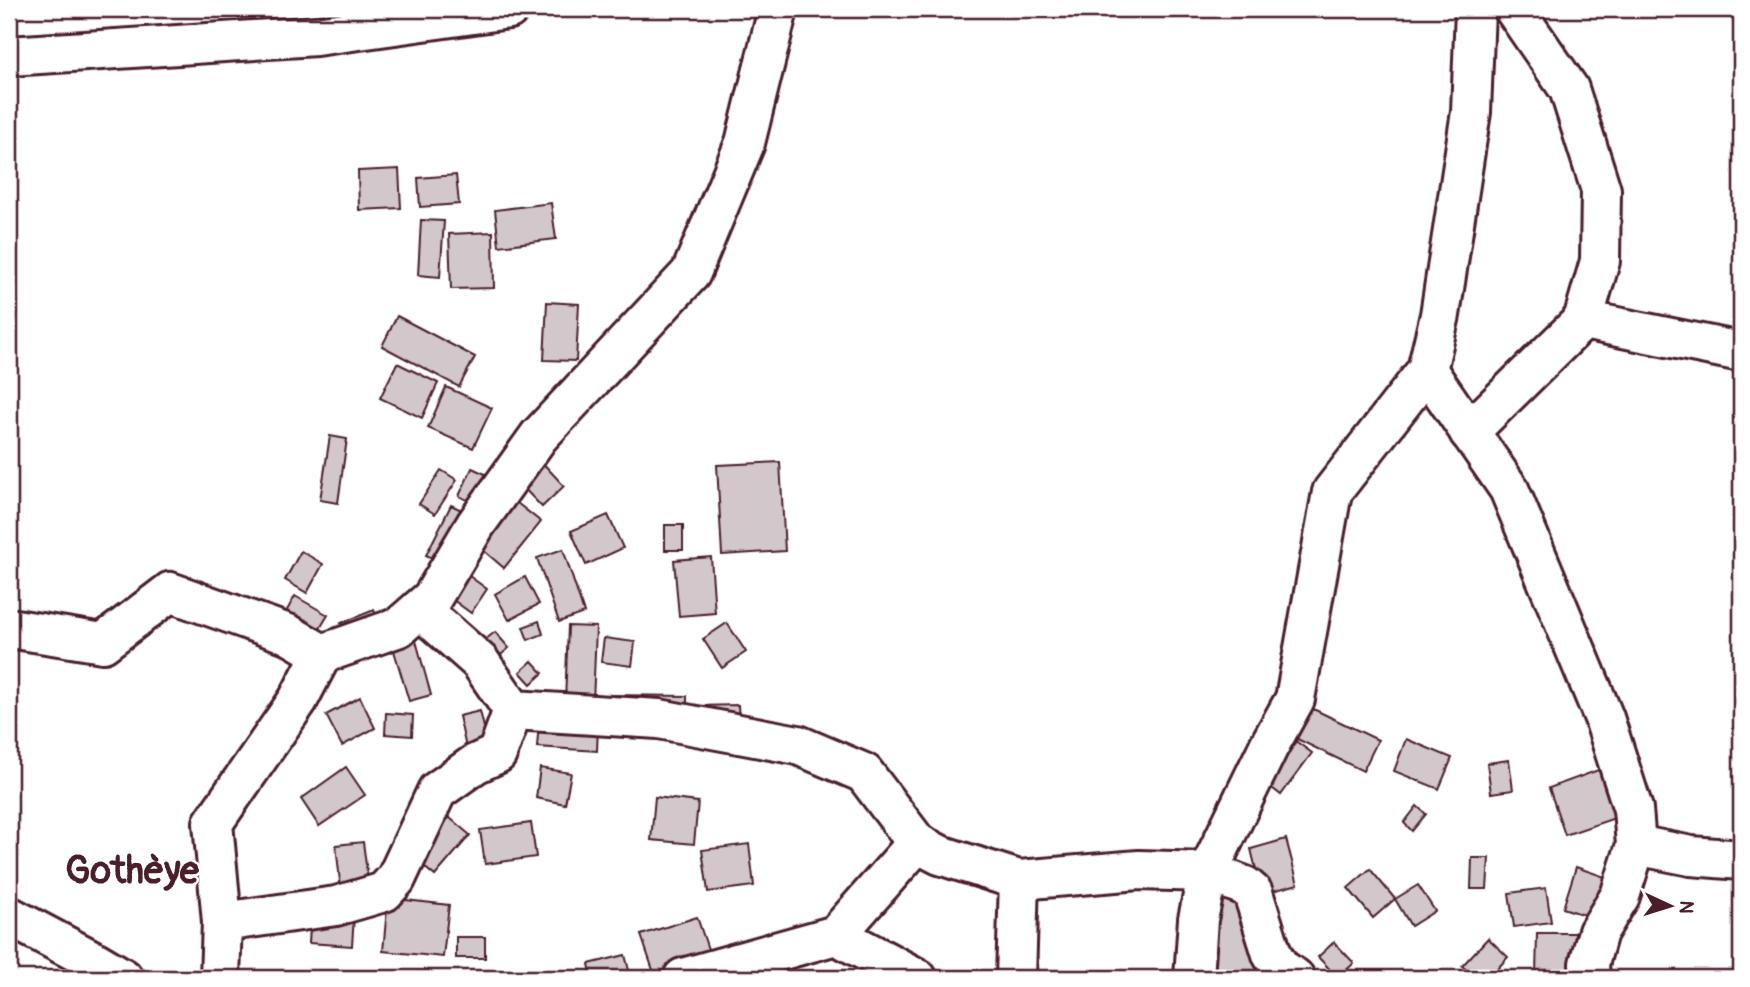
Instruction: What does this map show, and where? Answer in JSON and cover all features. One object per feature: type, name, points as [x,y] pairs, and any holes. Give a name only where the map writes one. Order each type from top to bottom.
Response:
[{"type":"street","points":[[9,56],[316,36],[509,9]]},
{"type":"street","points":[[220,978],[222,922],[213,824],[298,700],[322,654],[399,627],[432,598],[476,524],[539,436],[691,273],[745,143],[779,9],[744,9]]},
{"type":"street","points":[[1194,978],[1198,919],[1208,872],[1269,746],[1296,699],[1332,492],[1427,370],[1440,315],[1471,112],[1475,9]]},
{"type":"street","points":[[1469,432],[1583,320],[1600,261],[1601,190],[1569,89],[1514,9]]},
{"type":"street","points":[[1583,320],[1741,352]]},
{"type":"street","points":[[1427,370],[1508,489],[1604,718],[1633,809],[1636,845],[1620,896],[1598,932],[1589,964],[1590,978]]},
{"type":"street","points":[[9,628],[103,643],[170,592],[288,634],[322,654]]},
{"type":"street","points":[[420,609],[480,662],[513,710]]},
{"type":"street","points":[[513,710],[659,719],[798,745],[864,773],[917,843],[940,855],[1019,880],[1139,870],[1208,872],[1245,886],[1253,892],[1272,954],[1280,968],[1295,978]]},
{"type":"street","points":[[222,922],[336,906],[384,892],[396,879],[437,790],[475,764],[497,754],[513,710]]},
{"type":"street","points":[[682,978],[836,935],[917,843]]},
{"type":"street","points":[[1636,845],[1691,856],[1741,860]]},
{"type":"street","points":[[1016,978],[1019,880]]},
{"type":"street","points":[[9,916],[123,978]]},
{"type":"street","points":[[836,935],[917,978]]},
{"type":"building","points":[[399,169],[401,208],[359,210],[358,171]]},
{"type":"building","points":[[456,175],[459,204],[420,207],[418,178]]},
{"type":"building","points":[[551,203],[556,239],[499,246],[495,210]]},
{"type":"building","points":[[421,220],[444,221],[440,277],[418,275]]},
{"type":"building","points":[[493,232],[494,288],[451,289],[449,234]]},
{"type":"building","points":[[547,302],[579,304],[576,361],[544,360]]},
{"type":"building","points":[[397,316],[475,357],[459,387],[382,346]]},
{"type":"building","points":[[397,363],[438,383],[422,418],[380,398]]},
{"type":"building","points":[[446,387],[492,408],[473,448],[428,428]]},
{"type":"building","points":[[330,436],[347,439],[338,503],[320,500]]},
{"type":"building","points":[[539,459],[564,486],[542,507],[516,480]]},
{"type":"building","points":[[780,462],[785,551],[722,555],[717,465]]},
{"type":"building","points":[[472,468],[492,477],[479,506],[459,496]]},
{"type":"building","points":[[441,470],[457,480],[435,514],[419,504]]},
{"type":"building","points":[[507,495],[541,522],[504,568],[470,539]]},
{"type":"building","points":[[451,505],[472,515],[447,565],[426,555]]},
{"type":"building","points":[[608,515],[623,548],[586,565],[571,531]]},
{"type":"building","points":[[665,525],[683,525],[683,550],[665,550]]},
{"type":"building","points":[[563,549],[584,613],[559,622],[537,558]]},
{"type":"building","points":[[301,551],[323,564],[307,593],[285,580]]},
{"type":"building","points":[[711,557],[715,613],[679,616],[674,560]]},
{"type":"building","points":[[465,573],[487,589],[471,613],[449,597]]},
{"type":"building","points":[[525,577],[539,604],[509,620],[495,594]]},
{"type":"building","points":[[295,596],[328,615],[313,640],[281,621]]},
{"type":"building","points":[[374,610],[381,628],[348,641],[341,623]]},
{"type":"building","points":[[539,621],[543,634],[528,640],[523,627]]},
{"type":"building","points":[[727,623],[746,652],[722,668],[703,639]]},
{"type":"building","points":[[568,626],[596,627],[593,704],[565,702]]},
{"type":"building","points":[[495,632],[509,648],[495,660],[481,643]]},
{"type":"building","points":[[415,637],[431,695],[409,701],[392,644]]},
{"type":"building","points":[[604,638],[635,642],[632,666],[601,662]]},
{"type":"building","points":[[532,661],[543,673],[531,684],[520,672]]},
{"type":"building","points":[[610,695],[687,696],[687,714],[609,713]]},
{"type":"building","points":[[360,697],[375,728],[342,746],[326,715]]},
{"type":"building","points":[[738,705],[739,724],[696,706]]},
{"type":"building","points":[[1307,706],[1378,740],[1363,771],[1293,737]]},
{"type":"building","points":[[480,711],[490,752],[468,757],[459,716]]},
{"type":"building","points":[[386,713],[413,715],[412,736],[385,734]]},
{"type":"building","points":[[539,722],[598,726],[597,751],[537,747]]},
{"type":"building","points":[[1290,737],[1312,753],[1281,795],[1260,779]]},
{"type":"building","points":[[1406,739],[1452,758],[1439,789],[1394,771]]},
{"type":"building","points":[[1509,760],[1513,790],[1491,793],[1487,763]]},
{"type":"building","points":[[346,767],[365,795],[319,826],[301,799]]},
{"type":"building","points":[[540,768],[571,773],[565,804],[536,798]]},
{"type":"building","points":[[1601,769],[1618,817],[1565,835],[1549,788]]},
{"type":"building","points":[[655,797],[698,802],[694,844],[651,840]]},
{"type":"building","points":[[1417,806],[1426,814],[1412,831],[1404,823]]},
{"type":"building","points":[[444,813],[470,835],[435,876],[409,854]]},
{"type":"building","points":[[531,823],[536,857],[485,864],[480,830]]},
{"type":"building","points":[[1286,839],[1298,884],[1262,894],[1251,849]]},
{"type":"building","points":[[363,842],[369,888],[341,891],[336,845]]},
{"type":"building","points":[[749,844],[754,886],[708,892],[702,850]]},
{"type":"building","points":[[1472,858],[1489,858],[1487,889],[1471,889]]},
{"type":"building","points":[[1576,867],[1608,878],[1594,918],[1563,908]]},
{"type":"building","points":[[1370,869],[1395,899],[1373,918],[1348,888]]},
{"type":"building","points":[[1418,885],[1435,911],[1411,926],[1395,899]]},
{"type":"building","points":[[1546,888],[1551,922],[1514,927],[1509,893]]},
{"type":"building","points":[[1252,894],[1260,978],[1215,978],[1208,898]]},
{"type":"building","points":[[388,898],[449,905],[443,957],[383,951]]},
{"type":"building","points":[[311,912],[354,915],[352,946],[309,943]]},
{"type":"building","points":[[697,917],[711,958],[655,976],[641,935]]},
{"type":"building","points":[[1537,933],[1575,933],[1575,976],[1536,976]]},
{"type":"building","points":[[456,937],[485,937],[485,958],[456,958]]},
{"type":"building","points":[[1488,938],[1508,957],[1489,978],[1476,978],[1462,966]]},
{"type":"building","points":[[1334,942],[1354,963],[1338,978],[1318,957]]},
{"type":"building","points":[[625,955],[631,978],[592,978],[589,964]]},
{"type":"district","name":"Gothèye","points":[[132,871]]}]
